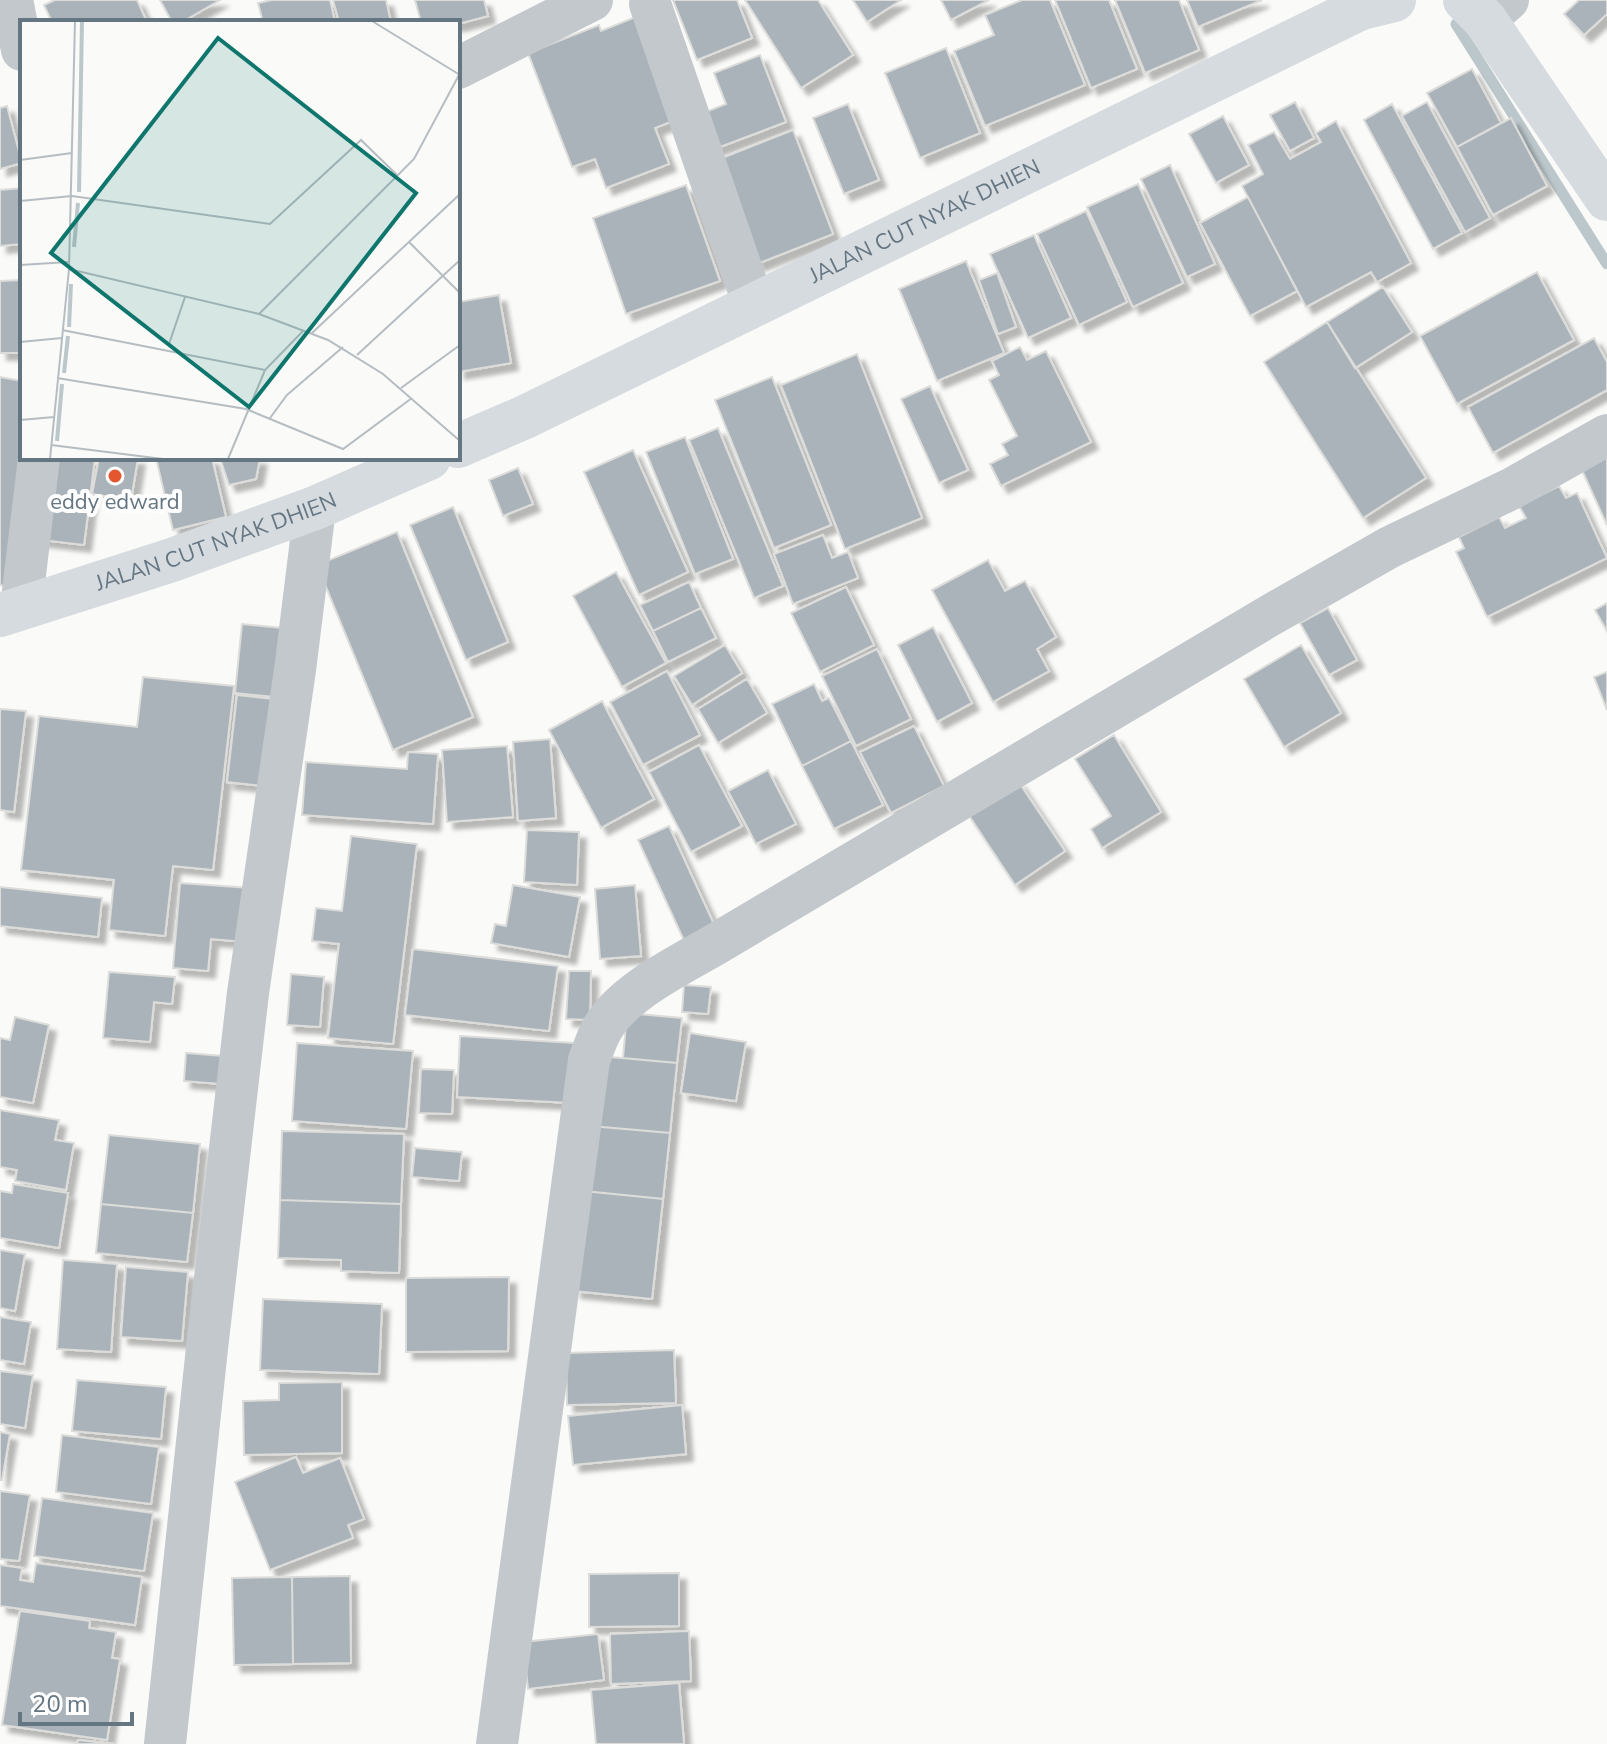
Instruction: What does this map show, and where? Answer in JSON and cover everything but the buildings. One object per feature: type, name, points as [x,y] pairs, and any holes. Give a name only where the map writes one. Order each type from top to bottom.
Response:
[{"type":"main road","name":"JALAN CUT NYAK DHIEN","points":[[460,445],[525,417],[1361,8],[1394,0]]},
{"type":"main road","points":[[1486,7],[1607,199]]},
{"type":"main road","name":"JALAN CUT NYAK DHIEN","points":[[11,612],[172,560],[315,508],[424,460]]},
{"type":"street","points":[[12,0],[20,40]]},
{"type":"street","points":[[460,67],[592,0]]},
{"type":"street","points":[[650,4],[754,305]]},
{"type":"street","points":[[497,1744],[587,1073],[601,1031],[617,1009],[639,991],[721,941],[1269,616],[1390,547],[1511,489],[1607,435]]},
{"type":"street","points":[[11,612],[39,460]]},
{"type":"street","points":[[165,1744],[248,993],[315,508]]},
{"type":"waterway","points":[[1456,24],[1607,264]]},
{"type":"place","name":"eddy edward","points":[[115,476]]}]
